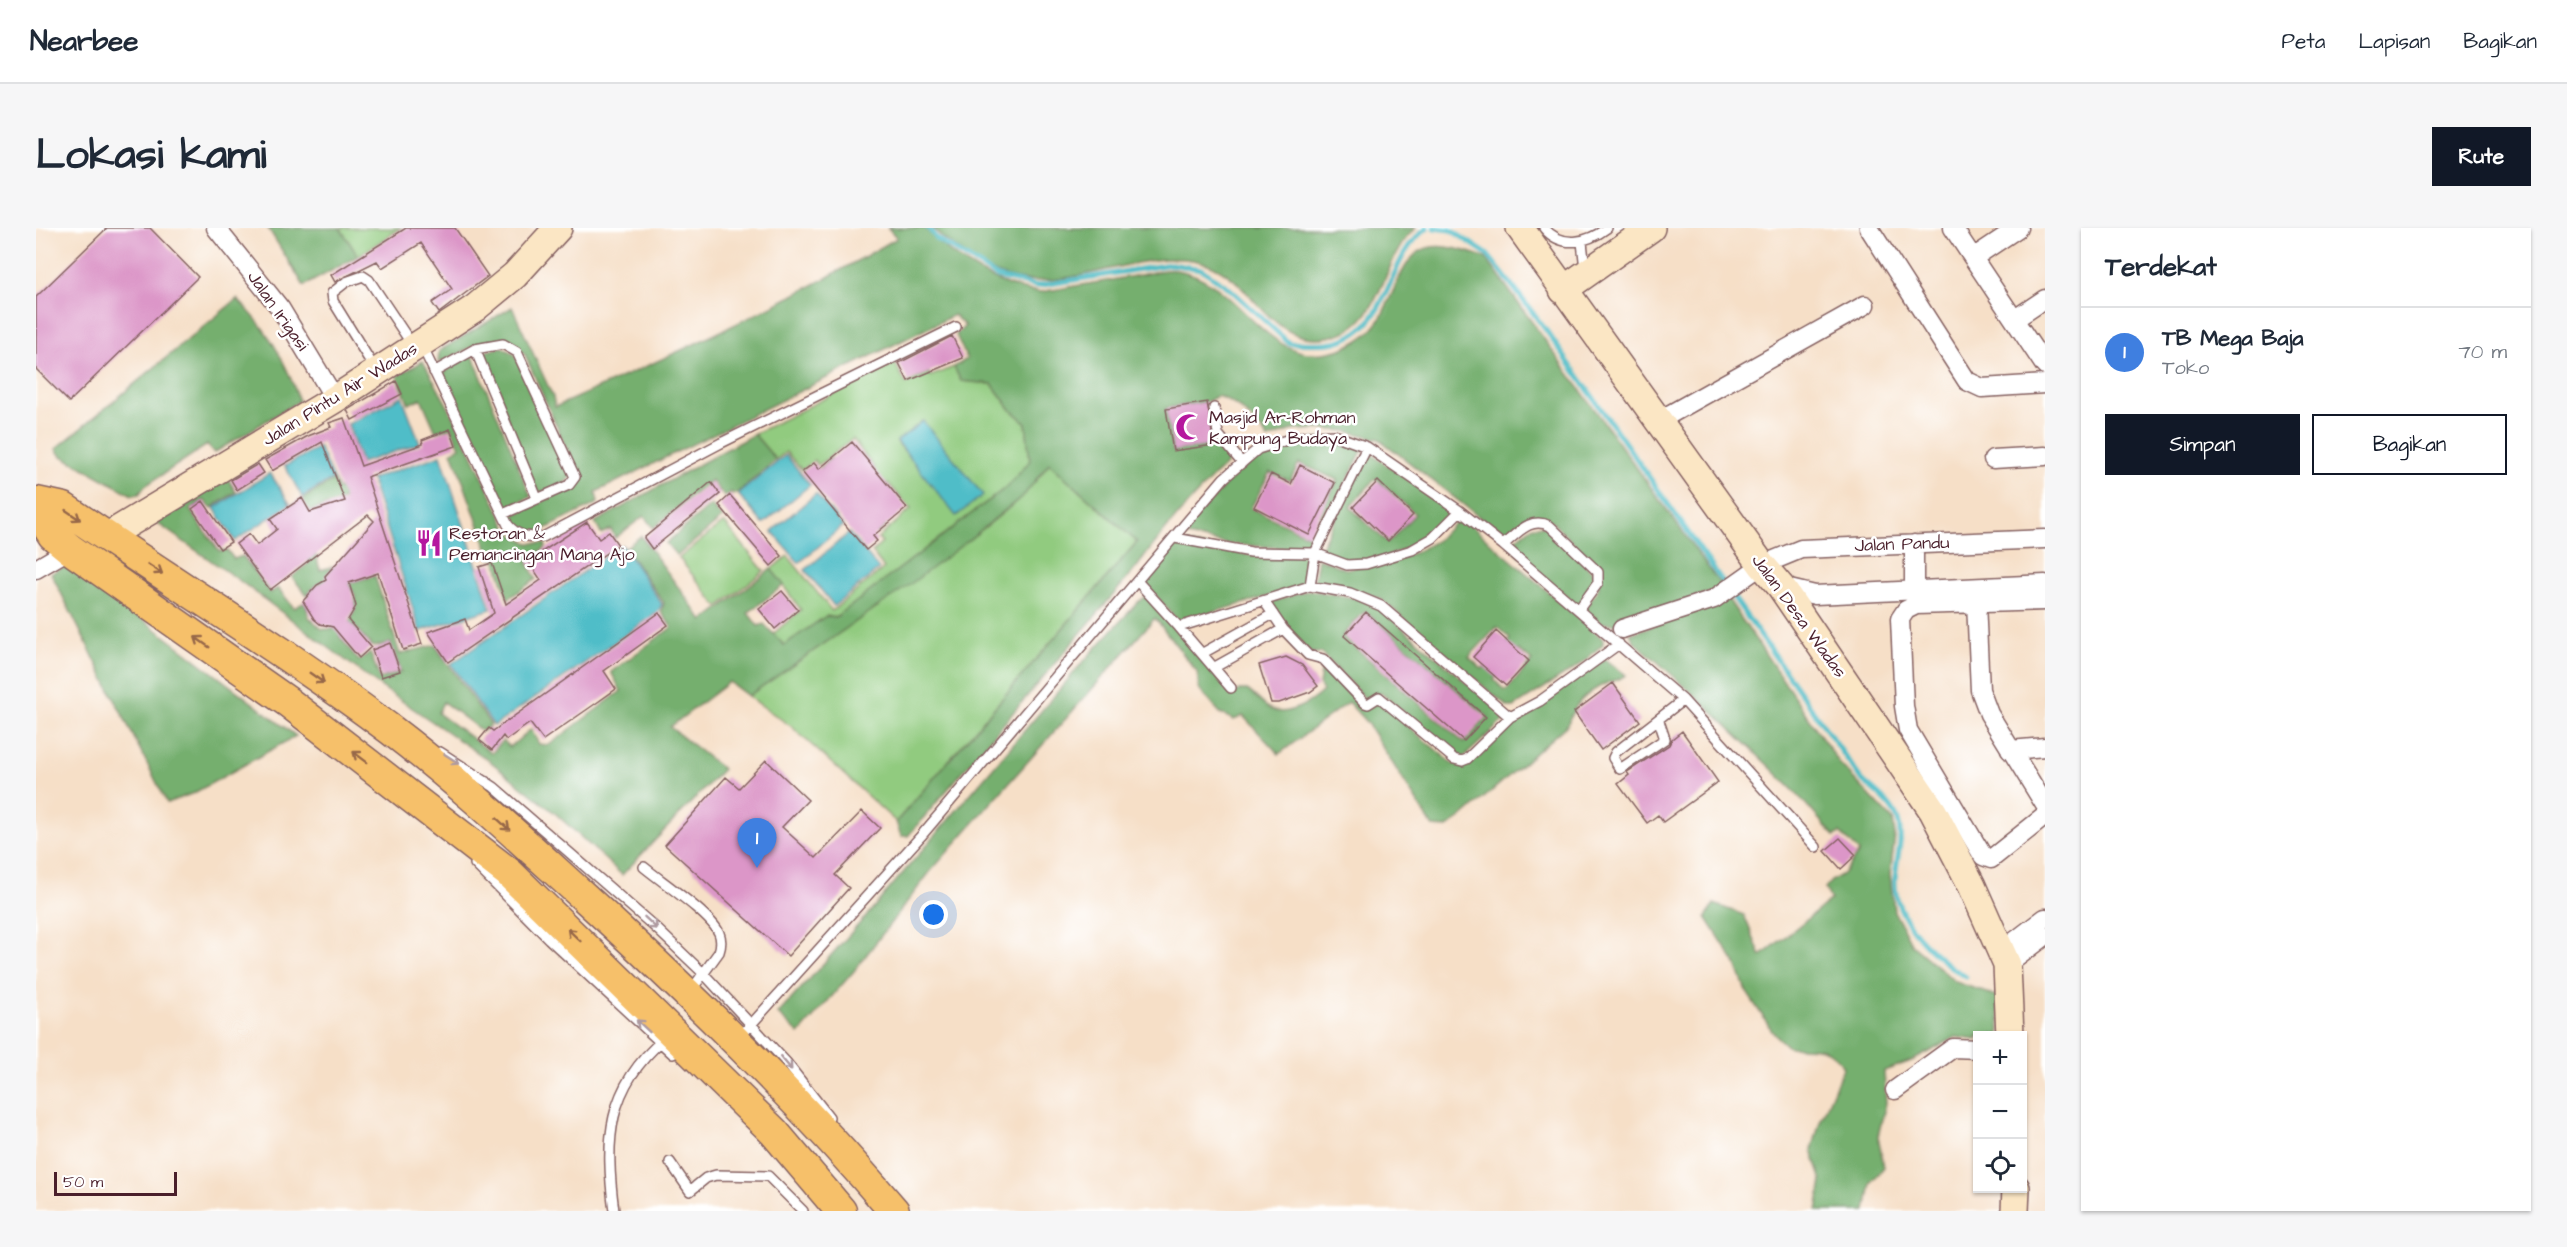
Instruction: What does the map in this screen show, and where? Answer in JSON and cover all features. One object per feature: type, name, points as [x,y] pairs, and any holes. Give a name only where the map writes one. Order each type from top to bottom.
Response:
[{"type":"main road","name":"Jalan Pintu Air Wadas","points":[[106,537],[335,399],[475,308],[515,275],[558,228]]},
{"type":"main road","name":"Jalan Desa Wadas","points":[[1520,228],[1548,247],[1563,290],[1762,565],[1781,587],[1933,811],[2005,958],[2011,1023]]},
{"type":"main road","points":[[1563,290],[1651,228]]},
{"type":"main road","points":[[36,502],[64,508],[347,698],[459,784],[696,984],[744,1033],[894,1211]]},
{"type":"main road","points":[[36,509],[53,535],[70,549],[288,702],[509,873],[670,1044],[774,1132],[820,1207]]},
{"type":"main road","points":[[2015,1211],[2016,1193]]},
{"type":"street","name":"Jalan Irigasi","points":[[216,228],[280,308],[335,399]]},
{"type":"street","points":[[1869,228],[1967,381],[1982,388],[2045,384]]},
{"type":"street","points":[[1953,228],[2045,366]]},
{"type":"street","points":[[1973,258],[2018,228]]},
{"type":"street","points":[[2015,319],[2045,299]]},
{"type":"street","points":[[1658,421],[1865,305]]},
{"type":"street","points":[[1993,459],[2045,456]]},
{"type":"street","name":"Jalan Pandu","points":[[1620,636],[1719,596],[1762,565],[1801,549],[2045,539]]},
{"type":"street","points":[[1914,544],[1914,591]]},
{"type":"street","points":[[36,569],[70,549]]},
{"type":"street","points":[[1781,587],[1815,595],[2045,584]]},
{"type":"street","points":[[2045,601],[1916,605],[1902,613],[1905,722],[1918,748],[1987,860],[1996,856],[2045,816]]},
{"type":"street","points":[[1976,602],[1980,690],[1989,714],[2045,804]]},
{"type":"street","points":[[2010,750],[2045,747]]},
{"type":"street","points":[[2005,958],[2042,933]]},
{"type":"street","points":[[1895,1090],[1953,1048],[1973,1049]]},
{"type":"lane","points":[[1544,228],[1548,247],[1582,242],[1607,228]]},
{"type":"lane","points":[[1582,242],[1586,275]]},
{"type":"lane","points":[[377,372],[333,301],[332,293],[346,282],[363,276],[369,280],[418,346],[434,372],[514,532],[527,537],[543,537],[720,443],[956,327]]},
{"type":"lane","points":[[434,372],[475,349],[503,344],[517,352],[575,477],[569,485],[503,514]]},
{"type":"lane","points":[[475,349],[537,498]]},
{"type":"lane","points":[[1214,408],[1218,434],[1242,463]]},
{"type":"lane","points":[[834,1124],[786,1062],[744,1033],[921,836],[1224,478],[1258,449],[1296,437],[1334,435],[1367,447],[1460,511],[1600,627],[1620,636],[1683,700],[1816,847]]},
{"type":"lane","points":[[1310,586],[1315,554],[1367,447]]},
{"type":"lane","points":[[1175,538],[1251,552],[1315,554],[1347,565],[1386,558],[1412,550],[1433,538],[1460,511]]},
{"type":"lane","points":[[1503,545],[1531,522],[1542,522],[1550,526],[1595,568],[1599,576],[1595,588],[1579,609]]},
{"type":"lane","points":[[1138,582],[1203,653],[1231,688]]},
{"type":"lane","points":[[1179,627],[1310,586],[1350,593],[1381,606],[1510,717]]},
{"type":"lane","points":[[1264,601],[1282,628],[1308,656],[1323,658],[1365,703],[1368,704],[1379,697],[1460,761],[1467,759],[1510,717],[1540,700],[1620,636]]},
{"type":"lane","points":[[1203,653],[1273,614]]},
{"type":"lane","points":[[1600,627],[1620,636]]},
{"type":"lane","points":[[1215,668],[1282,628]]},
{"type":"lane","points":[[347,698],[423,740]]},
{"type":"lane","points":[[1659,721],[1665,739],[1625,768],[1618,768],[1613,758],[1616,752],[1659,721],[1683,700]]},
{"type":"lane","points":[[432,746],[494,787],[611,886],[696,984],[722,945],[719,933],[706,918],[644,867]]},
{"type":"lane","points":[[398,785],[463,851]]},
{"type":"lane","points":[[471,860],[549,939],[670,1044],[642,1061],[620,1097],[609,1130],[608,1165],[614,1211]]},
{"type":"lane","points":[[854,1150],[874,1187]]},
{"type":"lane","points":[[780,1156],[820,1207]]},
{"type":"lane","points":[[670,1162],[690,1191],[706,1178],[716,1175],[768,1176],[820,1207]]},
{"type":"green space","points":[[268,228],[340,228],[358,256],[304,286]]},
{"type":"green space","points":[[340,228],[401,228],[358,256]]},
{"type":"green space","points":[[888,228],[925,228],[948,251],[994,279],[1026,290],[1041,292],[1163,270],[1176,270],[1198,277],[1218,289],[1269,335],[1287,346],[1307,353],[1337,350],[1366,335],[1381,317],[1406,265],[1426,248],[1440,247],[1460,250],[1486,258],[1723,588],[1616,624],[1601,623],[1585,609],[1599,587],[1596,565],[1551,521],[1529,516],[1506,534],[1501,534],[1379,439],[1346,431],[1323,429],[1293,430],[1268,439],[1246,413],[1217,396],[1207,402],[1166,408],[1173,451],[1214,445],[1229,460],[1228,462],[1174,520],[1137,567],[908,836],[901,836],[896,822],[1137,542],[1049,463],[1025,494],[912,583],[748,696],[729,682],[670,727],[723,769],[622,875],[556,814],[491,762],[377,684],[240,581],[154,521],[225,474],[236,492],[211,508],[204,500],[190,510],[219,551],[227,550],[234,559],[243,556],[270,593],[278,588],[294,608],[305,602],[309,617],[322,629],[334,629],[349,623],[355,610],[356,599],[346,584],[337,580],[317,585],[307,595],[292,577],[310,562],[294,541],[292,505],[334,480],[338,489],[348,485],[351,497],[304,513],[320,570],[340,565],[348,583],[375,576],[400,654],[435,645],[491,725],[482,731],[443,702],[438,713],[492,753],[503,740],[510,747],[531,729],[539,744],[549,745],[621,691],[611,672],[672,627],[661,612],[664,603],[625,548],[641,536],[703,621],[771,569],[784,585],[748,613],[758,626],[764,624],[784,645],[826,616],[835,618],[1009,485],[1030,461],[1026,423],[1012,411],[992,384],[961,381],[954,367],[967,359],[956,335],[965,326],[954,315],[596,492],[598,503],[537,533],[517,528],[509,517],[576,486],[580,479],[525,355],[512,341],[500,340],[481,343],[438,363],[439,351],[512,307],[553,397],[555,407],[728,328],[813,285],[897,238]],"holes":[[[353,625],[373,647],[391,643],[401,672],[380,679],[370,652],[359,661],[339,636]]]},
{"type":"green space","points":[[933,228],[1416,228],[1404,241],[1372,306],[1361,320],[1347,331],[1328,337],[1308,337],[1291,332],[1276,323],[1238,284],[1224,272],[1208,264],[1185,259],[1159,260],[1079,276],[1052,280],[1026,280],[1002,275],[986,268],[940,236]]},
{"type":"green space","points":[[237,299],[258,321],[275,346],[299,401],[214,453],[207,445],[145,486],[139,494],[132,495],[60,455],[56,449]]},
{"type":"green space","points":[[502,347],[514,354],[572,475],[565,483],[538,493],[480,353]]},
{"type":"green space","points":[[472,354],[531,497],[505,508],[440,375]]},
{"type":"green space","points":[[423,361],[456,421],[509,532],[528,543],[545,543],[546,547],[527,561],[536,579],[508,599],[495,558],[491,559],[452,451],[460,447],[451,427],[436,432],[421,398],[409,404],[397,376]]},
{"type":"green space","points":[[895,363],[906,384],[929,373],[931,376],[954,367],[961,381],[992,384],[1012,411],[1026,423],[1030,461],[1009,485],[835,618],[826,616],[784,645],[773,634],[801,610],[771,569],[788,556],[832,611],[884,568],[872,552],[882,543],[878,538],[911,509],[888,483],[866,502],[886,526],[877,534],[820,468],[831,458],[855,486],[875,469],[853,439],[818,465],[814,460],[802,470],[786,452],[776,460],[754,434]],"holes":[[[922,421],[982,495],[957,515],[897,442]]]},
{"type":"green space","points":[[754,434],[776,460],[737,493],[733,495],[731,492],[725,497],[711,480],[653,528],[644,516],[615,538],[611,529],[601,534],[595,522]]},
{"type":"green space","points":[[1334,438],[1363,449],[1312,550],[1228,544],[1181,535],[1230,480],[1259,457],[1275,448],[1298,441]],"holes":[[[1299,463],[1337,480],[1311,537],[1251,508],[1270,472],[1290,481]]]},
{"type":"green space","points":[[1368,452],[1455,512],[1421,540],[1379,559],[1346,562],[1319,551]],"holes":[[[1376,478],[1415,514],[1388,543],[1350,507]]]},
{"type":"green space","points":[[1049,463],[1137,542],[896,822],[792,727],[748,696],[879,606],[981,530],[1018,499]]},
{"type":"green space","points":[[711,505],[722,518],[677,556],[666,543]]},
{"type":"green space","points":[[1461,517],[1603,639],[1603,644],[1580,665],[1514,707],[1508,707],[1381,599],[1365,593],[1314,583],[1318,558],[1346,569],[1414,553],[1436,541]],"holes":[[[1497,627],[1510,639],[1502,648],[1512,657],[1519,650],[1532,661],[1506,691],[1494,680],[1501,671],[1490,661],[1482,669],[1469,657]]]},
{"type":"green space","points":[[724,522],[764,571],[718,607],[679,558]]},
{"type":"green space","points":[[1533,526],[1544,526],[1598,577],[1579,607],[1508,545]]},
{"type":"green space","points":[[1176,541],[1249,555],[1313,555],[1308,585],[1179,622],[1145,583]]},
{"type":"green space","points":[[70,564],[296,736],[194,793],[167,803],[51,573]]},
{"type":"green space","points":[[1309,590],[1360,599],[1380,609],[1507,717],[1463,758],[1458,757],[1381,693],[1367,700],[1321,653],[1310,653],[1285,626],[1269,603]],"holes":[[[1365,611],[1488,717],[1464,743],[1342,636]]]},
{"type":"green space","points":[[1147,596],[1232,695],[1239,690],[1247,690],[1270,709],[1283,712],[1298,708],[1323,691],[1319,684],[1322,667],[1365,709],[1379,702],[1453,764],[1462,765],[1472,760],[1505,727],[1605,659],[1626,675],[1586,695],[1573,711],[1568,724],[1461,818],[1446,828],[1433,827],[1367,723],[1348,702],[1279,754],[1243,716],[1234,720],[1221,714],[1199,689],[1197,672],[1155,618],[930,872],[854,971],[799,1034],[778,1014],[868,914],[1083,662],[1138,602]]},
{"type":"green space","points":[[1728,599],[1840,764],[1893,820],[1895,836],[1890,874],[1894,911],[1912,945],[1956,982],[1999,997],[2000,1031],[1973,1031],[1973,1039],[1956,1037],[1914,1060],[1884,1071],[1886,1103],[1878,1136],[1884,1167],[1871,1183],[1866,1211],[1817,1211],[1822,1181],[1812,1150],[1820,1122],[1843,1068],[1839,1060],[1820,1048],[1788,1047],[1775,1035],[1746,991],[1736,964],[1706,917],[1714,904],[1744,915],[1761,956],[1831,900],[1825,888],[1831,881],[1843,874],[1859,852],[1840,833],[1835,836],[1772,769],[1695,695],[1635,642],[1630,634]]},
{"type":"water","points":[[402,396],[420,443],[361,463],[348,424]]},
{"type":"water","points":[[923,421],[983,495],[956,516],[897,441]]},
{"type":"water","points":[[319,447],[333,479],[302,497],[285,466]]},
{"type":"water","points":[[441,455],[491,609],[420,631],[371,479]]},
{"type":"water","points":[[786,455],[810,485],[763,524],[738,494]]},
{"type":"water","points":[[270,473],[290,504],[235,541],[214,508]]},
{"type":"water","points":[[816,494],[843,526],[799,563],[772,531]]},
{"type":"water","points":[[849,533],[879,569],[834,606],[805,570]]},
{"type":"water","points":[[622,545],[662,604],[658,612],[494,726],[451,664]]},
{"type":"building","points":[[107,228],[150,228],[198,277],[69,402],[36,369],[36,297]]},
{"type":"building","points":[[406,228],[455,228],[488,276],[439,313],[432,303],[452,289],[421,243],[382,268],[377,261],[335,282],[331,275]]},
{"type":"building","points":[[952,336],[963,358],[908,381],[899,363]]},
{"type":"building","points":[[396,381],[402,394],[352,420],[347,410]]},
{"type":"building","points":[[1207,402],[1214,445],[1173,451],[1166,409]]},
{"type":"building","points":[[344,418],[361,466],[423,444],[422,440],[450,429],[456,446],[367,477],[422,644],[403,650],[378,573],[349,583],[356,606],[348,620],[371,647],[359,658],[333,627],[320,624],[314,619],[303,601],[317,585],[326,580],[325,576],[374,521],[368,515],[270,590],[236,544],[249,534],[257,545],[277,529],[270,519],[302,498],[310,512],[345,501],[322,442],[272,471],[265,460],[308,436],[331,427],[329,423]]},
{"type":"building","points":[[852,442],[907,508],[873,536],[877,541],[866,550],[802,472],[814,463],[819,469]]},
{"type":"building","points":[[258,464],[264,473],[237,490],[231,480]]},
{"type":"building","points":[[1300,465],[1335,483],[1309,535],[1254,507],[1271,474],[1291,484]]},
{"type":"building","points":[[1378,481],[1413,515],[1388,541],[1353,507]]},
{"type":"building","points":[[711,482],[720,494],[652,549],[644,538]]},
{"type":"building","points":[[730,495],[782,556],[771,566],[719,505]]},
{"type":"building","points":[[203,501],[231,542],[220,549],[192,509]]},
{"type":"building","points":[[587,522],[599,539],[609,532],[618,545],[448,662],[428,632],[465,619],[469,630],[494,613],[479,567],[492,563],[506,604],[541,580],[528,561]]},
{"type":"building","points":[[782,591],[798,610],[775,629],[759,609]]},
{"type":"building","points":[[1366,612],[1486,717],[1464,741],[1344,636]]},
{"type":"building","points":[[659,613],[668,625],[604,671],[616,689],[595,704],[543,740],[530,723],[506,740],[503,736],[492,750],[479,740],[489,728],[493,731]]},
{"type":"building","points":[[1496,631],[1529,661],[1506,686],[1473,657]]},
{"type":"building","points":[[390,643],[400,671],[381,677],[372,650]]},
{"type":"building","points":[[1286,657],[1302,665],[1318,686],[1310,692],[1279,703],[1271,703],[1259,665]]},
{"type":"building","points":[[1613,683],[1640,721],[1601,750],[1574,712]]},
{"type":"building","points":[[1682,731],[1718,782],[1663,822],[1658,815],[1647,823],[1618,784],[1629,775],[1627,772],[1669,745],[1672,739]]},
{"type":"building","points":[[766,760],[808,800],[782,827],[816,858],[862,811],[880,828],[835,875],[849,888],[788,956],[665,845],[726,777],[739,788]]},
{"type":"building","points":[[1840,838],[1856,855],[1841,869],[1825,851]]},
{"type":"waterway","points":[[928,228],[937,239],[998,277],[1037,286],[1171,264],[1201,269],[1228,287],[1289,343],[1318,344],[1335,342],[1354,334],[1368,323],[1378,308],[1403,257],[1413,241],[1427,228]]},
{"type":"waterway","points":[[1434,228],[1451,230],[1487,254],[1514,288],[1861,779],[1893,811],[1900,831],[1895,879],[1896,894],[1901,909],[1908,923],[1929,948],[1966,977]]},
{"type":"place","name":"Masjid Ar-Rohman Kampung Budaya","points":[[1189,427]]},
{"type":"place","name":"Restoran & Pemancingan Mang Ajo","points":[[429,543]]},
{"type":"place","name":"TB Mega Baja","points":[[757,868]]}]
